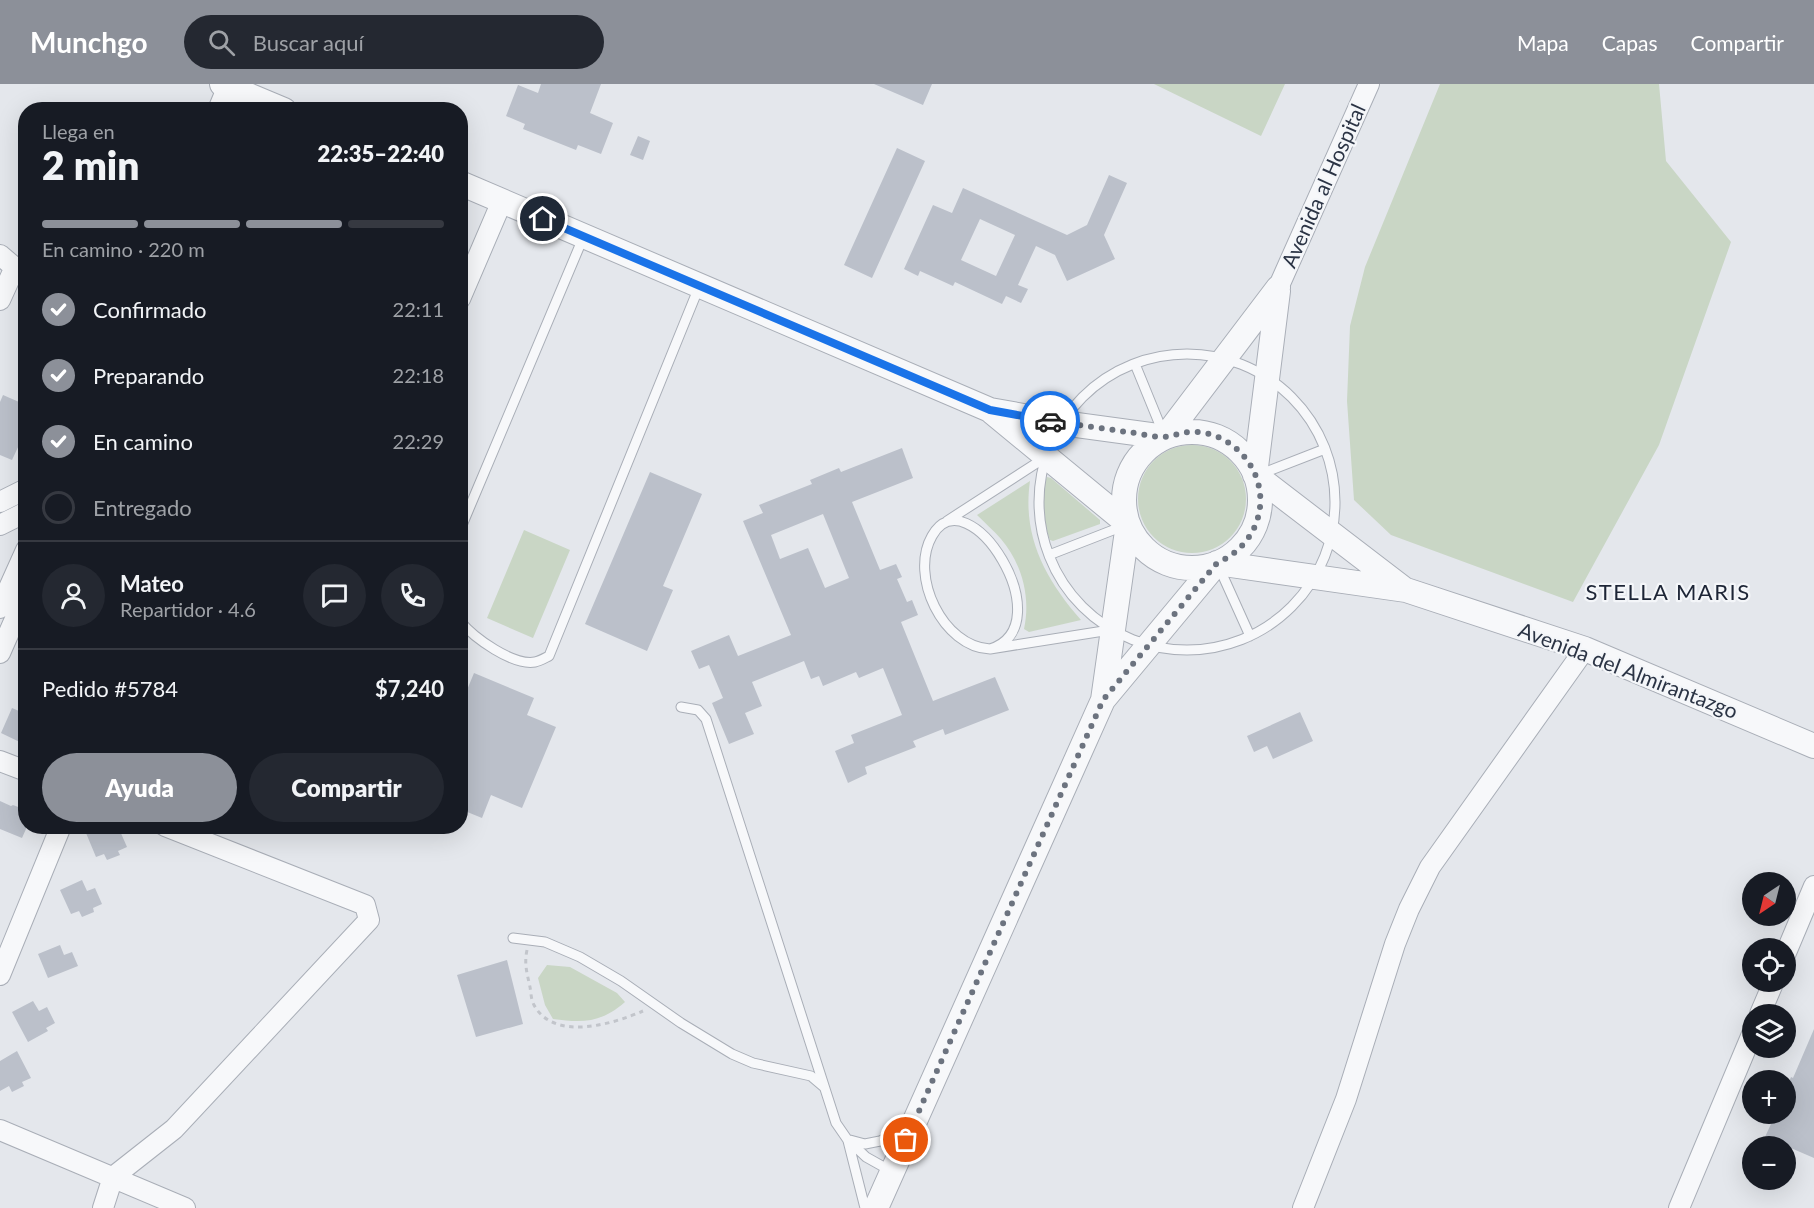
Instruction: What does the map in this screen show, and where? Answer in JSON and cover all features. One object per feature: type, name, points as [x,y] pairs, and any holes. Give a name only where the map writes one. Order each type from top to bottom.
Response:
[{"type":"street","name":"Avenida al Hospital","points":[[1278,288],[1369,84]]},
{"type":"street","points":[[232,93],[260,102]]},
{"type":"street","points":[[468,186],[990,410],[1062,423],[1165,437]]},
{"type":"street","points":[[468,280],[502,201]]},
{"type":"street","points":[[0,300],[13,266]]},
{"type":"street","points":[[1165,437],[1278,288]]},
{"type":"street","points":[[990,410],[1128,524],[1143,547],[1156,558],[1173,566],[1191,568],[1217,563],[1238,550],[1256,524],[1260,500],[1256,476],[1278,288]]},
{"type":"street","points":[[876,1208],[1103,700],[1128,524],[1124,493],[1129,473],[1147,448],[1165,437],[1185,432],[1214,435],[1239,451],[1246,458],[1256,476],[1406,590]]},
{"type":"street","points":[[0,502],[18,493]]},
{"type":"street","points":[[0,525],[18,516]]},
{"type":"street","points":[[1217,563],[1406,590]]},
{"type":"street","points":[[1103,700],[1217,563]]},
{"type":"street","points":[[0,608],[18,568]]},
{"type":"street","name":"Avenida del Almirantazgo","points":[[1406,590],[1585,649],[1814,746]]},
{"type":"street","points":[[0,653],[18,612]]},
{"type":"street","points":[[1303,1208],[1346,1099],[1395,944],[1430,867],[1585,649]]},
{"type":"street","points":[[0,761],[18,768]]},
{"type":"street","points":[[0,975],[59,834]]},
{"type":"street","points":[[103,1208],[113,1178],[174,1129],[369,920],[365,905],[185,834]]},
{"type":"street","points":[[1792,938],[1814,886]]},
{"type":"street","points":[[1679,1208],[1742,1058]]},
{"type":"street","points":[[0,1130],[185,1208]]},
{"type":"lane","points":[[468,511],[584,236]]},
{"type":"lane","points":[[468,628],[486,645],[516,659],[534,662],[549,656],[700,286]]},
{"type":"lane","points":[[1162,356],[1205,356],[1225,360],[1266,378],[1286,393],[1304,413],[1319,436],[1332,473],[1335,497],[1327,551],[1314,577],[1291,608],[1250,636],[1206,649],[1176,649],[1149,645],[1128,638],[1089,613],[1071,594],[1057,572],[1049,555],[1040,519],[1041,478],[1046,457],[1062,423],[1086,393],[1118,371],[1162,356]]},
{"type":"lane","points":[[1135,364],[1165,437]]},
{"type":"lane","points":[[1256,476],[1324,449]]},
{"type":"lane","points":[[1046,457],[934,531],[929,540],[924,563],[933,600],[947,625],[963,641],[981,648],[990,649],[1114,630]]},
{"type":"lane","points":[[941,525],[960,521],[969,524],[988,539],[1008,571],[1015,591],[1016,621],[1007,640],[990,649]]},
{"type":"lane","points":[[1049,555],[1128,524]]},
{"type":"lane","points":[[1217,563],[1250,636]]},
{"type":"lane","points":[[681,707],[698,710],[706,719],[836,1123],[847,1139],[866,1157],[892,1171]]},
{"type":"lane","points":[[513,938],[545,942],[580,957],[621,981],[681,1023],[732,1054],[753,1063],[811,1076],[824,1087]]},
{"type":"lane","points":[[847,1139],[865,1144],[880,1141],[913,1125]]},
{"type":"lane","points":[[847,1139],[865,1208]]},
{"type":"path","points":[[530,940],[524,962],[534,1005],[551,1023],[576,1027],[615,1023],[656,1006]]},
{"type":"green space","points":[[1154,84],[1285,84],[1261,136]]},
{"type":"green space","points":[[1440,84],[1659,84],[1666,161],[1731,242],[1659,445],[1573,602],[1391,535],[1354,500],[1347,401],[1350,326],[1365,267]]},
{"type":"green space","points":[[1192,445],[1213,449],[1230,461],[1242,478],[1246,499],[1242,520],[1230,537],[1213,549],[1192,553],[1171,549],[1154,537],[1142,520],[1138,499],[1142,478],[1154,461],[1171,449]]},
{"type":"green space","points":[[1047,477],[1100,520],[1100,524],[1053,541],[1050,540],[1042,508],[1044,484]]},
{"type":"green space","points":[[1030,481],[1028,501],[1030,520],[1039,556],[1057,589],[1081,620],[1029,632],[1024,629],[1025,593],[1019,570],[1001,539],[977,515]]},
{"type":"green space","points":[[524,530],[570,550],[533,638],[487,618]]},
{"type":"green space","points":[[547,965],[570,967],[617,993],[625,1002],[600,1018],[583,1021],[553,1019],[545,1005],[538,978]]},
{"type":"building","points":[[541,84],[601,84],[590,113],[613,123],[601,154],[578,145],[576,150],[523,129],[525,124],[506,116],[518,85],[538,93]]},
{"type":"building","points":[[874,84],[932,84],[923,105]]},
{"type":"building","points":[[638,136],[650,141],[643,160],[630,155]]},
{"type":"building","points":[[897,148],[925,161],[872,278],[844,265]]},
{"type":"building","points":[[1109,175],[1127,183],[1104,235],[1115,259],[1067,281],[1055,255],[1036,246],[1018,285],[1028,289],[1021,303],[1006,296],[1002,304],[955,282],[953,286],[920,271],[918,276],[904,269],[933,205],[952,213],[963,188],[1067,235],[1087,225]],"holes":[[[980,219],[1015,235],[996,276],[961,260]]]},
{"type":"building","points":[[3,395],[18,402],[18,447],[12,460],[0,455],[0,402]]},
{"type":"building","points":[[902,448],[913,478],[852,502],[880,570],[896,564],[902,577],[897,579],[907,602],[912,600],[918,615],[901,622],[933,701],[995,677],[1009,710],[945,735],[943,729],[913,741],[916,747],[865,767],[867,774],[848,783],[835,751],[854,743],[851,735],[902,715],[883,668],[859,678],[856,672],[823,686],[819,676],[811,679],[804,661],[752,682],[762,706],[745,713],[754,734],[729,744],[712,703],[723,698],[709,665],[699,669],[691,651],[729,635],[738,656],[791,635],[743,521],[763,513],[759,505],[812,484],[810,480],[839,468],[841,472]],"holes":[[[823,514],[849,578],[825,588],[808,548],[780,559],[771,535]]]},
{"type":"building","points":[[650,472],[702,494],[663,586],[673,590],[647,651],[585,624]]},
{"type":"building","points":[[474,673],[534,698],[527,715],[556,727],[522,808],[491,795],[482,818],[468,812],[468,688]]},
{"type":"building","points":[[12,708],[18,711],[18,741],[1,733]]},
{"type":"building","points":[[1300,712],[1313,741],[1273,759],[1267,746],[1254,752],[1247,736]]},
{"type":"building","points":[[0,801],[18,807],[18,834],[24,834],[22,838],[0,829]]},
{"type":"building","points":[[86,834],[121,834],[127,847],[118,851],[120,855],[107,860],[104,854],[96,857]]},
{"type":"building","points":[[82,880],[87,891],[95,888],[102,904],[93,908],[94,912],[82,917],[79,911],[71,914],[60,890]]},
{"type":"building","points":[[60,945],[64,955],[72,952],[78,966],[48,978],[38,954]]},
{"type":"building","points":[[507,960],[523,1024],[476,1037],[457,975]]},
{"type":"building","points":[[33,1001],[39,1011],[47,1007],[55,1023],[46,1028],[48,1031],[28,1042],[12,1012]]},
{"type":"building","points":[[1814,1029],[1814,1158],[1796,1150],[1796,1136],[1765,1136],[1771,1124],[1796,1124],[1796,1071]]},
{"type":"building","points":[[17,1051],[31,1078],[22,1082],[24,1086],[12,1092],[9,1086],[0,1091],[0,1061]]},
{"type":"way so far","points":[[906,1140],[1103,700],[1217,563],[1231,556],[1248,538],[1256,524],[1260,508],[1258,483],[1246,458],[1231,445],[1214,435],[1185,432],[1165,437],[1050,421]]},
{"type":"district","name":"STELLA MARIS","points":[[1668,592]]},
{"type":"route","points":[[543,219],[990,410],[1050,421]]}]
